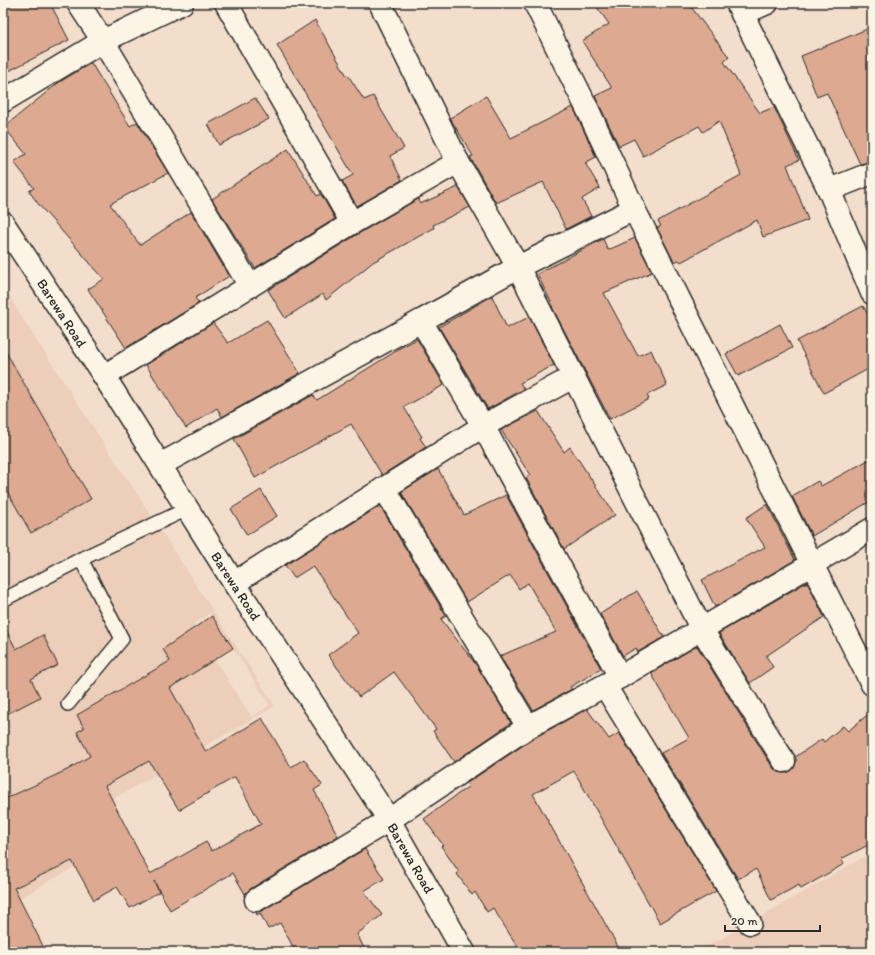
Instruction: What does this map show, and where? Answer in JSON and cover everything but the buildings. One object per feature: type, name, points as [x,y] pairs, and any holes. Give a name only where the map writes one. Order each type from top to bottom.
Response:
[{"type":"street","points":[[78,3],[103,41],[250,286]]},
{"type":"street","points":[[3,101],[103,41],[182,3]]},
{"type":"street","points":[[226,3],[352,223]]},
{"type":"street","points":[[380,3],[458,162],[518,267],[702,630],[784,761]]},
{"type":"street","points":[[535,3],[587,108],[634,209],[872,684]]},
{"type":"street","points":[[767,3],[739,9],[829,190],[872,293]]},
{"type":"street","points":[[104,376],[352,223],[458,162]]},
{"type":"street","points":[[829,190],[872,174]]},
{"type":"street","points":[[160,465],[518,267],[634,209]]},
{"type":"street","name":"Barewa Road","points":[[3,223],[104,376],[234,583],[389,820],[464,952]]},
{"type":"street","points":[[421,321],[483,426],[613,682],[750,923]]},
{"type":"street","points":[[234,583],[483,426],[573,377]]},
{"type":"street","points":[[384,488],[528,727]]},
{"type":"street","points":[[256,900],[389,820],[528,727],[613,682],[872,529]]},
{"type":"lane","points":[[3,600],[81,559],[187,509]]},
{"type":"lane","points":[[68,704],[122,639],[81,559]]},
{"type":"shaded area","points":[[3,286],[26,324],[275,706],[120,795],[73,820],[88,859],[3,908],[3,849],[70,818],[51,777],[3,800],[3,716],[31,679],[58,664],[43,635],[3,656],[3,484],[32,533],[91,499],[3,347]],"holes":[[[210,613],[270,705],[252,717],[192,625]],[[184,656],[195,672],[173,686],[162,670]],[[150,673],[167,683],[196,734],[107,785],[77,732],[84,728],[77,715]]]},
{"type":"shaded area","points":[[872,852],[872,952],[696,952],[750,923]]}]
